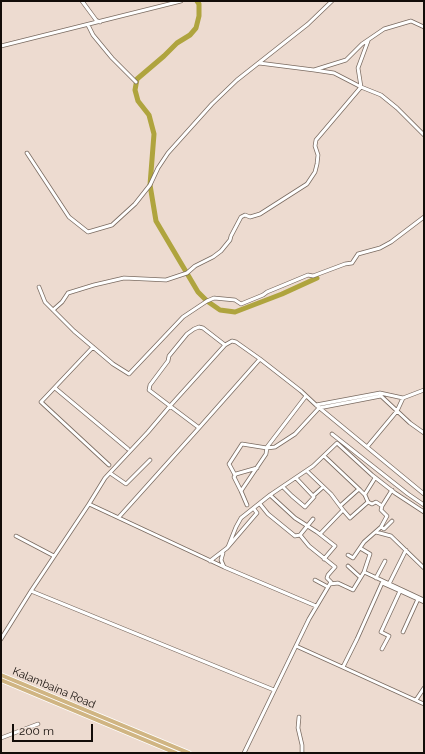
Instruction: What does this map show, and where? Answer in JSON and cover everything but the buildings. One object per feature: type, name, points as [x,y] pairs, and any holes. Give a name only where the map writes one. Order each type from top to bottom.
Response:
[{"type":"main road","name":"Kalambaina Road","points":[[1,675],[189,753]]},
{"type":"main road","points":[[1,680],[176,753]]},
{"type":"street","points":[[82,1],[96,20],[100,22]]},
{"type":"street","points":[[1,46],[181,1]]},
{"type":"street","points":[[27,153],[69,217],[88,232],[112,225],[135,204],[150,186],[158,168],[168,153],[212,104],[259,62],[308,24],[332,1]]},
{"type":"street","points":[[314,70],[346,60],[384,29],[410,21],[424,27]]},
{"type":"street","points":[[88,25],[93,35],[112,58],[136,82]]},
{"type":"street","points":[[361,87],[358,68],[368,41]]},
{"type":"street","points":[[259,62],[334,73],[361,87],[381,95],[424,134]]},
{"type":"street","points":[[52,310],[62,302],[68,293],[124,278],[166,280],[187,273],[195,266],[213,257],[230,240],[241,217],[245,215],[250,217],[260,214],[307,184],[315,172],[317,164],[318,155],[315,146],[316,140],[361,87]]},
{"type":"street","points":[[39,287],[45,302],[52,310],[113,364],[129,374],[183,317],[207,301],[214,298],[235,300],[241,304],[264,296],[267,292],[308,275],[312,276],[345,264],[352,263],[358,254],[380,248],[391,242],[424,217]]},
{"type":"street","points":[[198,429],[198,427],[149,390],[150,385],[187,334],[194,329],[199,327],[203,328],[225,345]]},
{"type":"street","points":[[1,639],[88,504],[110,473],[225,345],[232,341],[236,342],[260,359],[424,494]]},
{"type":"street","points":[[93,347],[41,402],[110,465]]},
{"type":"street","points":[[119,517],[260,359]]},
{"type":"street","points":[[55,388],[128,449]]},
{"type":"street","points":[[247,505],[229,464],[242,444],[267,448],[274,447],[295,434],[318,406],[380,393],[403,398],[424,390]]},
{"type":"street","points":[[241,491],[266,454],[267,448],[306,396]]},
{"type":"street","points":[[318,406],[381,396],[424,434]]},
{"type":"street","points":[[367,447],[397,411],[403,398]]},
{"type":"street","points":[[332,434],[424,505]]},
{"type":"street","points":[[228,547],[236,526],[241,518],[270,495],[307,471],[337,444],[376,478],[424,512]]},
{"type":"street","points":[[324,456],[365,494],[368,502]]},
{"type":"street","points":[[110,473],[126,484],[150,460]]},
{"type":"street","points":[[235,475],[257,468]]},
{"type":"street","points":[[307,471],[350,518],[368,502]]},
{"type":"street","points":[[296,478],[313,496]]},
{"type":"street","points":[[365,494],[376,478]]},
{"type":"street","points":[[283,487],[305,507],[314,497],[313,496],[323,487]]},
{"type":"street","points":[[320,534],[359,489]]},
{"type":"street","points":[[348,555],[353,558],[368,538],[382,527],[387,516],[381,510],[382,506],[392,490]]},
{"type":"street","points":[[270,495],[295,518],[313,528],[335,546],[324,559]]},
{"type":"street","points":[[368,502],[372,504],[376,502],[382,506]]},
{"type":"street","points":[[88,504],[119,517],[224,568],[316,606]]},
{"type":"street","points":[[244,753],[316,606],[331,582],[328,575],[335,567],[309,546],[300,536],[295,536],[268,514],[260,504]]},
{"type":"street","points":[[210,561],[228,547],[257,513],[254,509]]},
{"type":"street","points":[[300,536],[313,519]]},
{"type":"street","points":[[382,527],[384,529],[392,521]]},
{"type":"street","points":[[376,532],[391,536],[424,568]]},
{"type":"street","points":[[16,536],[54,556]]},
{"type":"street","points":[[315,580],[329,586],[338,583],[353,590],[364,572],[370,554],[360,548]]},
{"type":"street","points":[[389,584],[406,550]]},
{"type":"street","points":[[223,552],[221,560],[224,568]]},
{"type":"street","points":[[376,578],[385,561]]},
{"type":"street","points":[[348,566],[360,577]]},
{"type":"street","points":[[364,572],[424,601]]},
{"type":"street","points":[[343,667],[382,583],[424,601]]},
{"type":"street","points":[[31,591],[274,690]]},
{"type":"street","points":[[382,649],[389,636],[381,632],[400,591]]},
{"type":"street","points":[[403,632],[418,599]]},
{"type":"street","points":[[296,646],[424,704]]},
{"type":"street","points":[[416,700],[424,688]]},
{"type":"street","points":[[299,717],[298,728],[302,745],[302,753]]},
{"type":"street","points":[[1,738],[38,724]]},
{"type":"waterway","points":[[197,1],[199,4],[199,16],[196,28],[190,35],[177,43],[137,79],[135,90],[138,101],[149,115],[154,134],[150,185],[156,221],[198,292],[207,301],[220,310],[235,312],[282,294],[317,278]]}]
